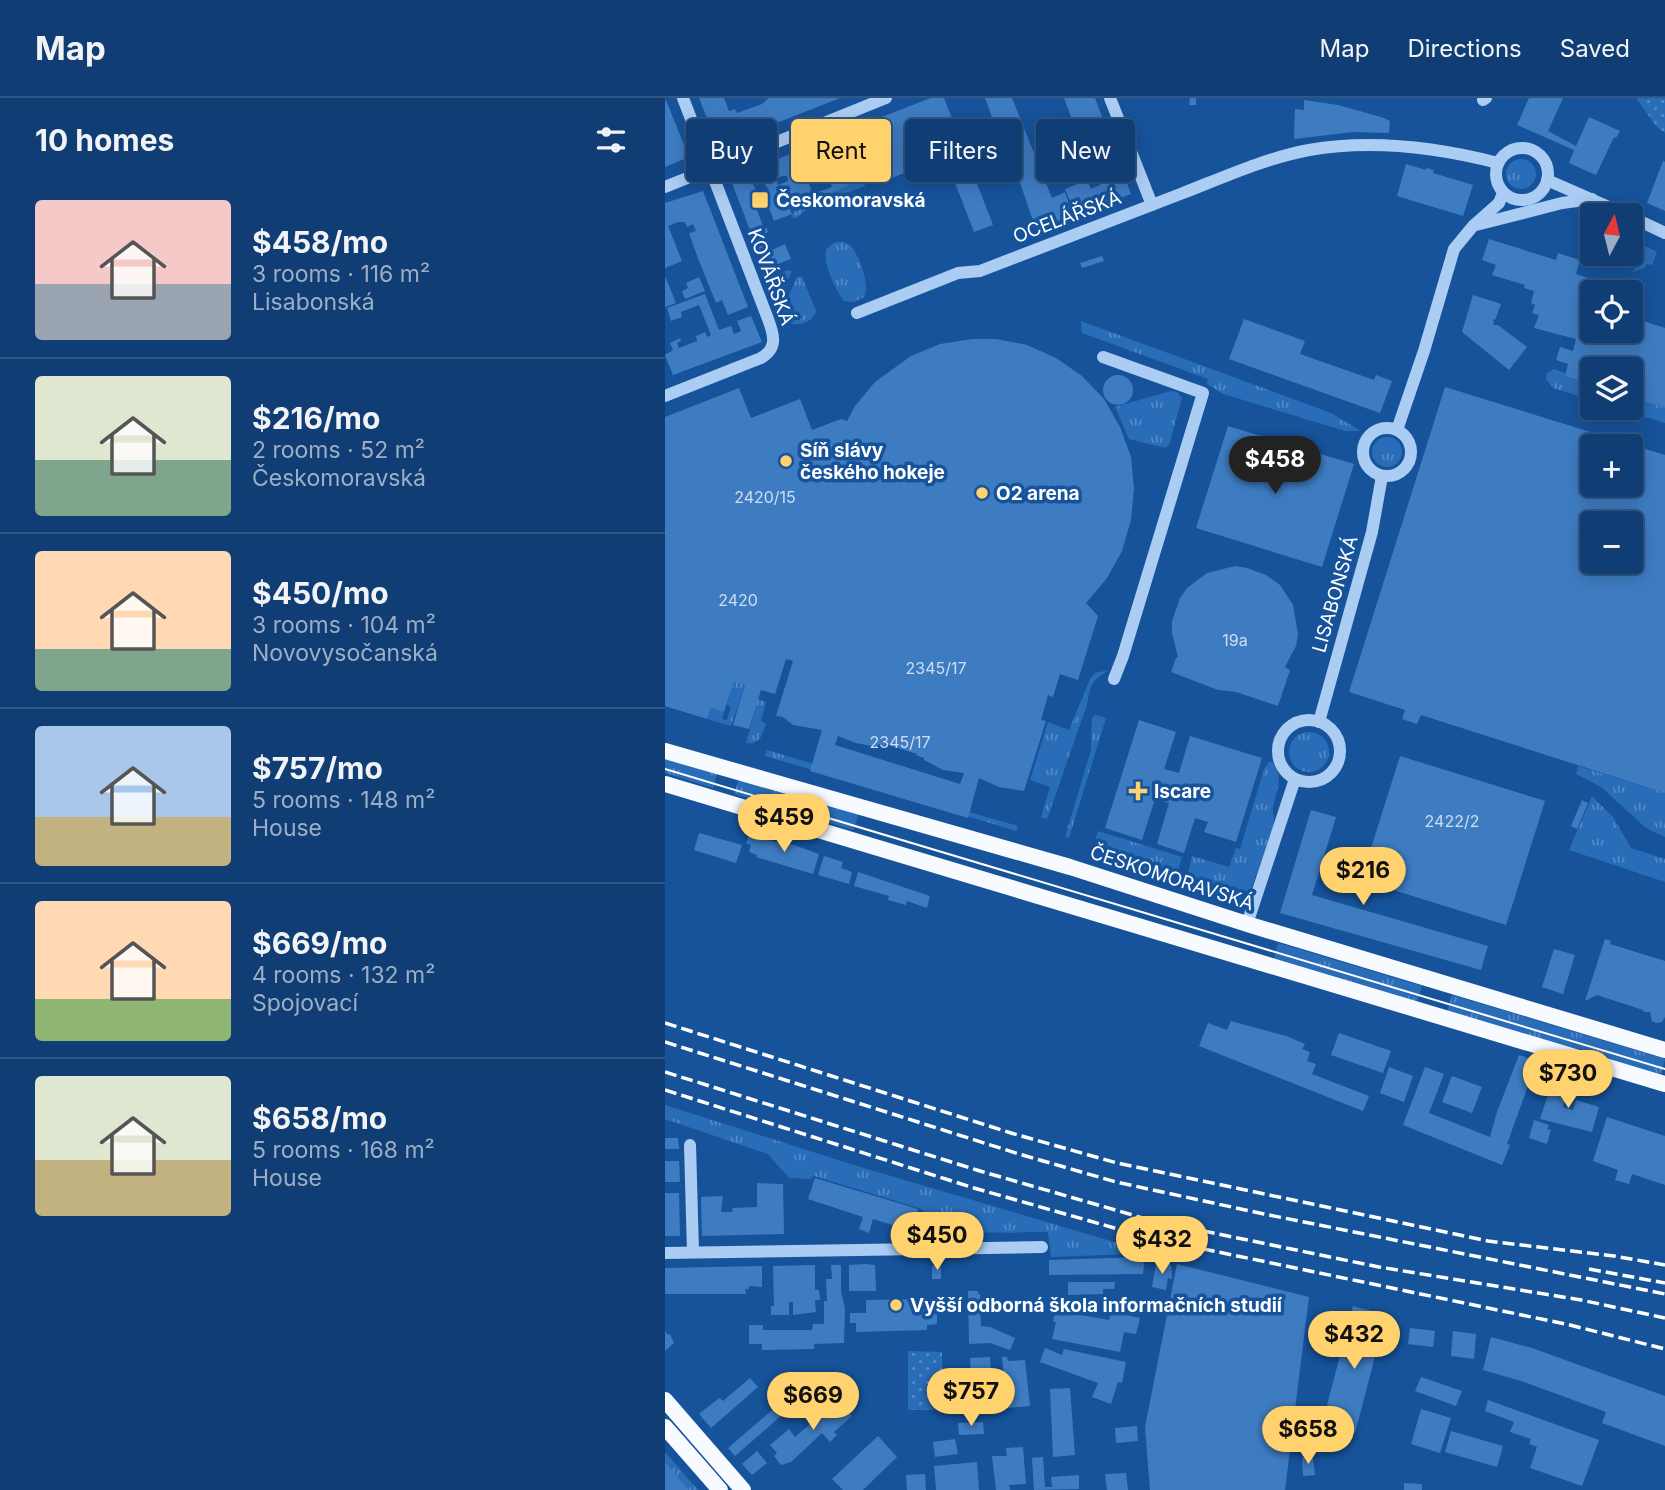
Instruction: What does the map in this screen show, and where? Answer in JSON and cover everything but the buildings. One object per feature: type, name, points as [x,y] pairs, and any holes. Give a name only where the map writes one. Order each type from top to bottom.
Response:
[{"type":"main road","name":"ČESKOMORAVSKÁ","points":[[665,751],[1070,867],[1247,924],[1665,1050]]},
{"type":"main road","points":[[665,784],[1665,1084]]},
{"type":"main road","points":[[665,1400],[743,1490]]},
{"type":"main road","points":[[665,1427],[720,1490]]},
{"type":"street","name":"KOVÁŘSKÁ","points":[[683,98],[691,119]]},
{"type":"street","points":[[777,143],[886,98]]},
{"type":"street","points":[[1110,98],[1152,205]]},
{"type":"street","name":"OCELÁŘSKÁ","points":[[857,313],[958,273],[980,271],[1258,164],[1308,150],[1350,145],[1400,146],[1448,152],[1498,163]]},
{"type":"street","points":[[1518,148],[1534,151],[1545,163],[1547,180],[1544,188],[1532,198],[1517,200],[1503,192],[1496,179],[1498,163],[1510,151],[1518,148]]},
{"type":"street","points":[[665,187],[686,179]]},
{"type":"street","points":[[1547,180],[1601,203]]},
{"type":"street","name":"KOVÁŘSKÁ","points":[[665,396],[756,360],[771,351],[774,342],[715,182]]},
{"type":"street","points":[[1397,430],[1454,249],[1473,226],[1499,203],[1503,192]]},
{"type":"street","points":[[1473,226],[1563,203],[1592,199]]},
{"type":"street","points":[[1643,223],[1665,233]]},
{"type":"street","points":[[1103,357],[1203,393],[1114,679]]},
{"type":"street","points":[[1391,428],[1408,439],[1411,446],[1410,460],[1407,466],[1396,474],[1382,476],[1369,469],[1365,463],[1364,442],[1372,432],[1391,428]]},
{"type":"street","name":"LISABONSKÁ","points":[[1319,722],[1373,532],[1382,476]]},
{"type":"street","points":[[1300,722],[1319,722],[1327,726],[1338,740],[1340,749],[1336,766],[1330,774],[1314,782],[1295,779],[1282,767],[1279,741],[1284,733],[1300,722]]},
{"type":"street","points":[[1247,924],[1295,779]]},
{"type":"street","points":[[690,1145],[693,1252]]},
{"type":"street","points":[[665,1253],[1042,1247]]},
{"type":"green space","points":[[1636,98],[1665,98],[1665,133],[1656,126]]},
{"type":"green space","points":[[1521,159],[1527,160],[1535,168],[1535,180],[1527,188],[1521,189],[1515,188],[1507,180],[1506,174],[1507,168],[1515,160]]},
{"type":"green space","points":[[846,182],[864,182],[865,186],[808,208],[795,219],[791,216],[800,205],[848,186]]},
{"type":"green space","points":[[835,242],[845,242],[851,247],[862,268],[866,292],[864,297],[854,302],[844,301],[828,269],[826,249]]},
{"type":"green space","points":[[1645,246],[1657,252],[1652,265],[1647,264],[1633,272],[1636,266],[1643,266]]},
{"type":"green space","points":[[792,271],[780,296],[776,297],[769,277]]},
{"type":"green space","points":[[797,277],[802,277],[816,311],[808,321],[792,324],[788,323],[782,311]]},
{"type":"green space","points":[[1081,321],[1331,413],[1361,431],[1345,431],[1223,394],[1207,384],[1208,379],[1082,333]]},
{"type":"green space","points":[[1554,369],[1580,381],[1580,396],[1553,388],[1546,379],[1547,373]]},
{"type":"green space","points":[[1171,391],[1177,392],[1182,398],[1169,445],[1165,448],[1129,439],[1115,407]]},
{"type":"green space","points":[[1643,401],[1665,408],[1665,423],[1643,416]]},
{"type":"green space","points":[[1387,437],[1398,441],[1402,452],[1398,463],[1387,467],[1376,463],[1372,452],[1376,441]]},
{"type":"green space","points":[[1109,670],[1095,680],[1091,688],[1047,819],[1041,817],[1050,787],[1030,780],[1048,722],[1069,730],[1090,679],[1095,673]]},
{"type":"green space","points":[[734,682],[745,685],[731,726],[707,719],[711,708],[724,712],[722,719],[727,720],[731,707],[727,705]]},
{"type":"green space","points":[[758,699],[766,702],[761,721],[766,724],[757,741],[746,743]]},
{"type":"green space","points":[[1096,715],[1106,718],[1069,838],[1065,837],[1091,750],[1092,718]]},
{"type":"green space","points":[[1309,732],[1323,738],[1329,752],[1323,766],[1309,772],[1295,766],[1289,752],[1295,738]]},
{"type":"green space","points":[[767,750],[830,769],[829,775],[765,756]]},
{"type":"green space","points":[[665,759],[717,773],[713,788],[665,773]]},
{"type":"green space","points":[[1272,762],[1276,769],[1279,781],[1273,810],[1274,821],[1251,889],[1245,897],[1187,877],[1192,856],[1229,867],[1236,848],[1240,849],[1264,769]]},
{"type":"green space","points":[[1578,766],[1665,793],[1665,837],[1646,828],[1601,787],[1576,774]]},
{"type":"green space","points":[[739,779],[859,814],[853,830],[734,794]]},
{"type":"green space","points":[[1592,796],[1613,817],[1631,848],[1665,859],[1665,882],[1569,850]]},
{"type":"green space","points":[[955,808],[1018,826],[1016,831],[954,812]]},
{"type":"green space","points":[[1098,831],[1182,857],[1178,871],[1164,876],[1109,859],[1110,855],[1097,846]]},
{"type":"green space","points":[[1278,943],[1422,986],[1417,1002],[1274,959]]},
{"type":"green space","points":[[1452,995],[1665,1059],[1661,1075],[1447,1011]]},
{"type":"green space","points":[[665,1105],[857,1166],[1128,1246],[1129,1254],[1051,1257],[1048,1232],[925,1233],[927,1213],[919,1208],[814,1176],[810,1179],[789,1178],[768,1154],[665,1119]]},
{"type":"green space","points":[[908,1351],[942,1352],[942,1410],[908,1410]]},
{"type":"green space","points":[[665,1452],[698,1490],[689,1490],[665,1462]]},
{"type":"tram line","points":[[665,769],[1665,1069]]},
{"type":"railway","points":[[665,1023],[1011,1133],[1117,1163],[1488,1241],[1665,1265]]},
{"type":"railway","points":[[665,1042],[1116,1182],[1665,1294]]},
{"type":"railway","points":[[665,1072],[980,1171],[1150,1220],[1379,1267],[1581,1300],[1665,1318]]},
{"type":"railway","points":[[665,1090],[974,1188],[1146,1237],[1570,1325],[1665,1349]]},
{"type":"railway","points":[[1589,1269],[1665,1283]]},
{"type":"place","name":"Českomoravská","points":[[760,200]]},
{"type":"place","name":"Síň slávy českého hokeje","points":[[786,461]]},
{"type":"place","name":"O2 arena","points":[[982,493]]},
{"type":"place","name":"Iscare","points":[[1138,791]]},
{"type":"place","name":"Vyšší odborná škola informačních studií","points":[[896,1305]]}]
